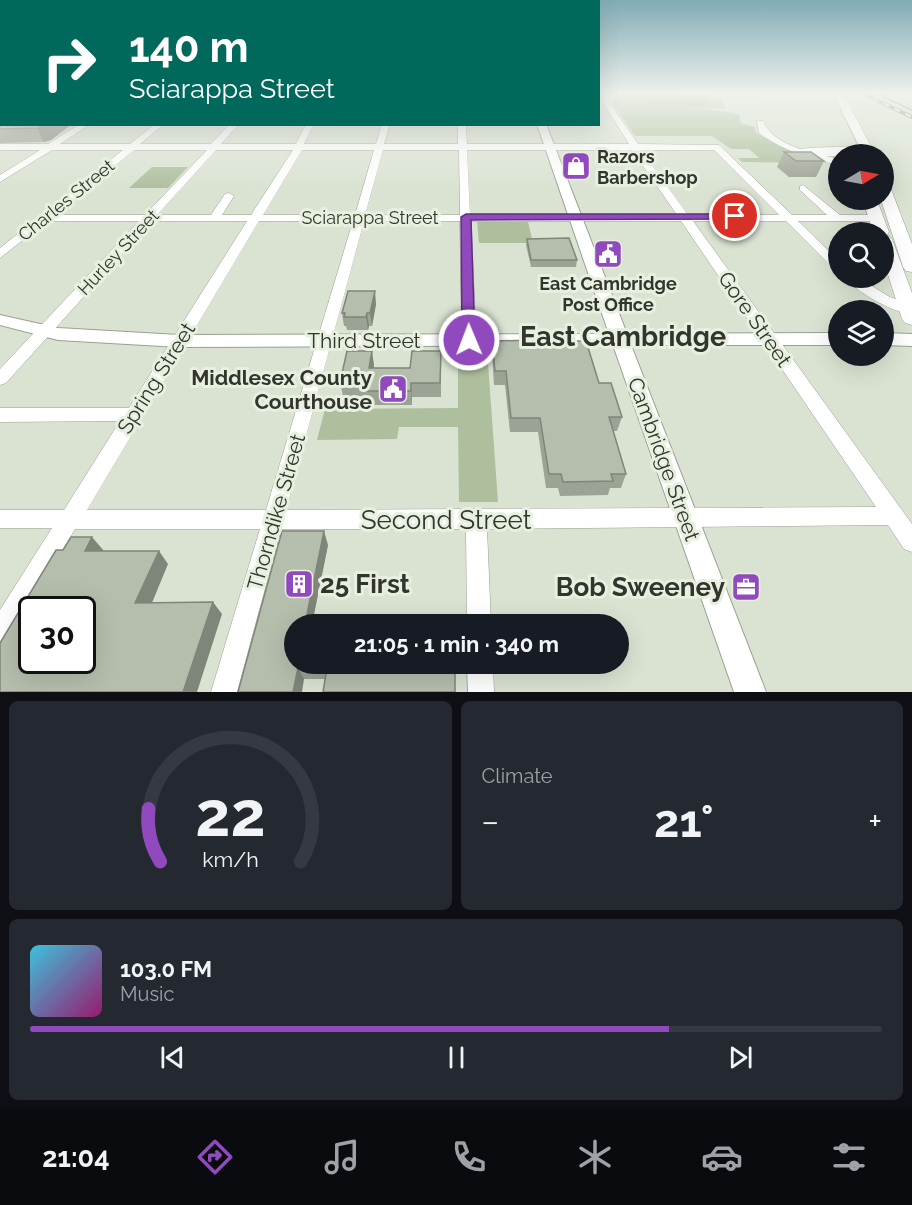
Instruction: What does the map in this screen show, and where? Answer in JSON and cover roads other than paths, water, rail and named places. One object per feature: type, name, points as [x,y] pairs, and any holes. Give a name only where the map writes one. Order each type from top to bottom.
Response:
[{"type":"highway","points":[[843,125],[851,144]]},
{"type":"highway","points":[[854,125],[864,144]]},
{"type":"highway","points":[[802,151],[828,153]]},
{"type":"highway","points":[[892,210],[912,267]]},
{"type":"highway","points":[[894,267],[911,315]]},
{"type":"main road","name":"Cambridge Street","points":[[542,126],[750,692]]},
{"type":"main road","name":"Third Street","points":[[0,320],[58,334],[179,341],[828,339]]},
{"type":"main road","points":[[894,339],[912,340]]},
{"type":"street","name":"Gore Street","points":[[620,125],[891,516],[912,542]]},
{"type":"street","points":[[761,125],[764,133],[802,151],[828,159]]},
{"type":"street","points":[[0,178],[83,126]]},
{"type":"street","name":"Charles Street","points":[[0,254],[158,126]]},
{"type":"street","name":"Hurley Street","points":[[0,379],[233,126]]},
{"type":"street","name":"Spring Street","points":[[0,632],[309,126]]},
{"type":"street","name":"Thorndike Street","points":[[224,692],[385,126]]},
{"type":"street","points":[[462,126],[469,340]]},
{"type":"street","points":[[0,147],[716,147],[828,256]]},
{"type":"street","points":[[803,188],[836,217]]},
{"type":"street","points":[[214,218],[229,196]]},
{"type":"street","name":"Sciarappa Street","points":[[44,218],[683,216],[836,217],[863,222]]},
{"type":"street","points":[[866,288],[911,315]]},
{"type":"street","points":[[0,415],[134,414]]},
{"type":"street","name":"Second Street","points":[[0,519],[476,520],[891,516]]},
{"type":"street","points":[[476,520],[479,614]]},
{"type":"street","points":[[480,674],[481,692]]},
{"type":"place","name":"Razors Barbershop","points":[[576,166]]},
{"type":"place","name":"East Cambridge Post Office","points":[[608,254]]},
{"type":"place","name":"Middlesex County Courthouse","points":[[393,389]]},
{"type":"place","name":"25 First","points":[[299,584]]},
{"type":"place","name":"Bob Sweeney","points":[[746,587]]},
{"type":"district","name":"East Cambridge","points":[[623,336]]}]
